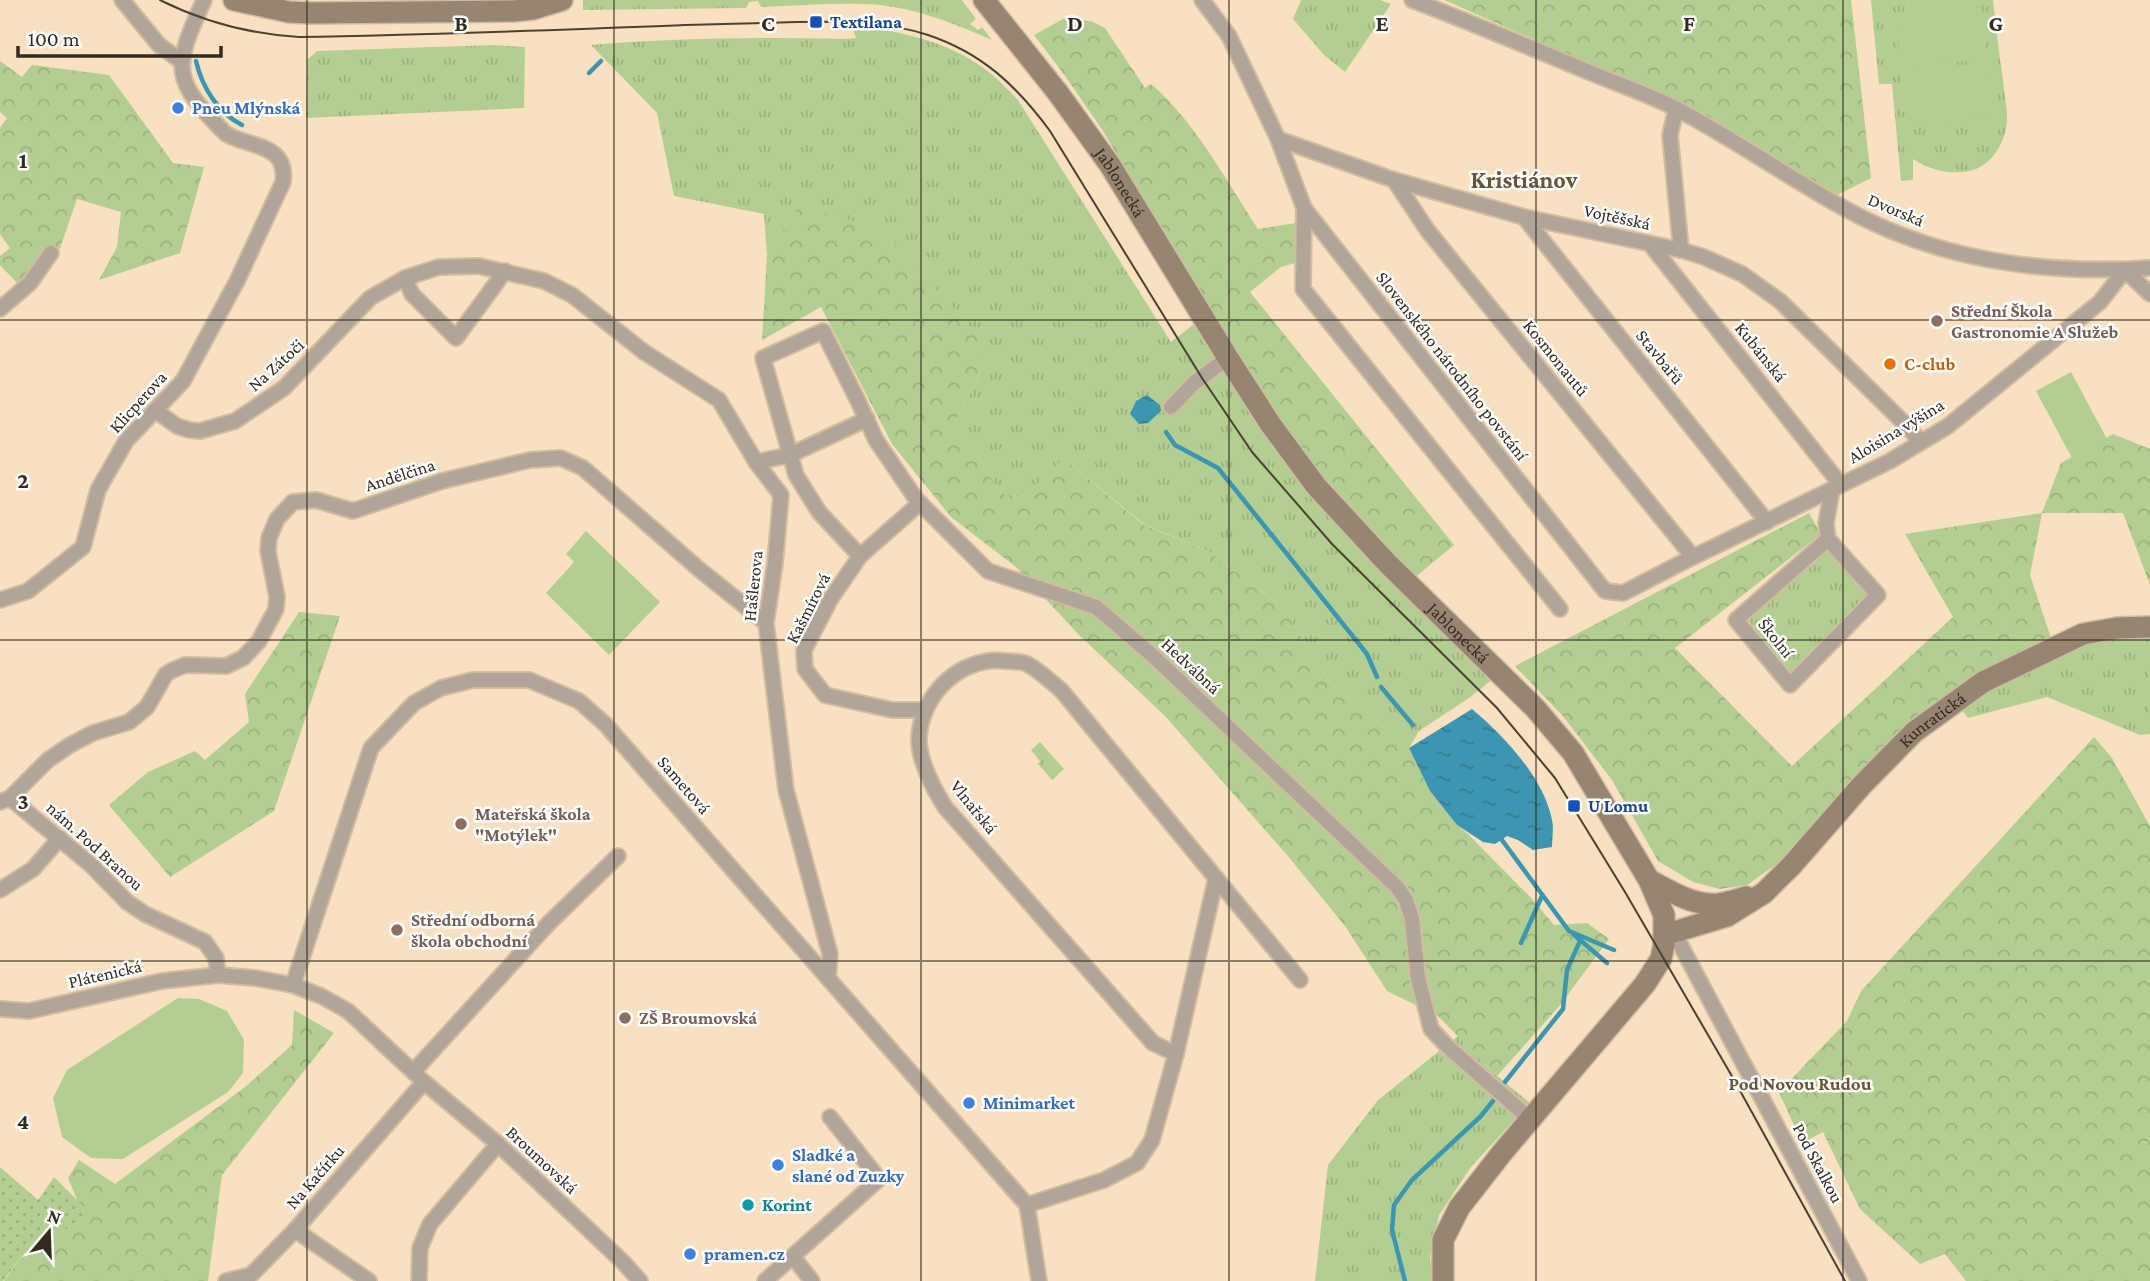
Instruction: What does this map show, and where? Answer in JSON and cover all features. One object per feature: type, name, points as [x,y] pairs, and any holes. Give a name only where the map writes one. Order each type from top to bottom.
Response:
[{"type":"main road","points":[[234,0],[289,12],[351,14],[513,11],[533,9],[562,0]]},
{"type":"main road","name":"Jablonecká","points":[[984,0],[1110,164],[1270,425],[1316,486],[1388,564],[1535,708],[1573,753],[1649,880],[1668,927]]},
{"type":"main road","name":"Kunratická","points":[[1668,927],[1694,914],[1729,908],[1764,893],[1914,732],[1983,682],[2083,634],[2117,628],[2150,627]]},
{"type":"main road","points":[[1649,880],[1695,901],[1717,904],[1764,893]]},
{"type":"main road","points":[[1443,1281],[1443,1240],[1459,1208],[1530,1119],[1645,984],[1661,959],[1668,927]]},
{"type":"street","points":[[122,0],[159,45],[181,62],[204,0]]},
{"type":"street","points":[[1202,0],[1229,36],[1278,139]]},
{"type":"street","name":"Dvorská","points":[[1412,0],[1676,109],[1844,208],[1904,236],[1991,261],[2026,266],[2124,270],[2150,268]]},
{"type":"street","name":"Klicperova","points":[[0,600],[27,591],[83,547],[98,490],[126,441],[183,381],[237,281],[282,182],[284,173],[279,158],[271,150],[226,134],[186,88],[181,62]]},
{"type":"street","points":[[1676,109],[1670,135],[1681,250]]},
{"type":"street","name":"Vojtěšská","points":[[1278,139],[1394,180],[1524,217],[1681,250],[1742,274],[1780,302],[1921,442]]},
{"type":"street","name":"Slovenského národního povstání","points":[[1278,139],[1304,208],[1605,590],[1623,593]]},
{"type":"street","name":"Kosmonautů","points":[[1394,180],[1428,230],[1693,556]]},
{"type":"street","points":[[1304,208],[1304,289],[1560,609]]},
{"type":"street","name":"Stavbařů","points":[[1524,217],[1767,522]]},
{"type":"street","name":"Kubánská","points":[[1650,244],[1837,488]]},
{"type":"street","points":[[0,309],[30,283],[51,253]]},
{"type":"street","name":"Na Zátoči","points":[[156,411],[177,426],[189,430],[200,431],[235,421],[284,388],[370,298],[405,278],[439,267],[479,266],[505,271]]},
{"type":"street","points":[[2124,270],[2150,294]]},
{"type":"street","name":"Aloisina výšina","points":[[1623,593],[1693,556],[1837,488],[1948,426],[2100,302],[2124,270]]},
{"type":"street","points":[[405,278],[412,294],[456,338],[505,271]]},
{"type":"street","name":"Hašlerova","points":[[505,271],[544,281],[572,295],[644,352],[719,400],[756,462],[781,495],[766,623],[786,790],[830,954],[828,978]]},
{"type":"street","name":"Hedvábná","points":[[790,455],[763,358],[823,331],[876,440],[920,503],[988,571],[1096,607],[1173,674],[1397,887],[1406,900],[1412,919],[1418,978],[1431,1029],[1530,1119]]},
{"type":"street","points":[[1171,407],[1194,383],[1228,358]]},
{"type":"street","points":[[756,462],[790,455],[867,419]]},
{"type":"street","points":[[790,455],[796,475],[819,512],[860,555]]},
{"type":"street","name":"Andělčina","points":[[5,800],[48,760],[70,745],[93,733],[128,722],[147,707],[166,674],[185,665],[226,666],[243,658],[259,641],[276,609],[277,597],[269,538],[277,519],[293,502],[316,500],[353,512],[442,481],[530,460],[561,458],[583,468],[700,570],[766,623]]},
{"type":"street","points":[[1828,539],[1826,523],[1837,488]]},
{"type":"street","name":"Kašmírová","points":[[920,503],[860,555],[830,600],[804,650],[805,669],[825,695],[892,710],[924,710]]},
{"type":"street","points":[[1800,506],[1826,523]]},
{"type":"street","name":"Školní","points":[[1828,539],[1878,595],[1790,685],[1736,620],[1828,539]]},
{"type":"street","name":"Vlnařská","points":[[1176,1054],[1153,1043],[946,807],[928,779],[918,740],[924,710],[942,684],[971,664],[995,660],[1026,663],[1061,690],[1300,980]]},
{"type":"street","name":"Sametová","points":[[293,985],[372,748],[414,703],[441,688],[473,680],[529,680],[579,701],[605,724],[1027,1205]]},
{"type":"street","name":"nám. Pod Branou","points":[[5,800],[60,838],[127,902],[145,914],[205,942],[216,958],[218,975]]},
{"type":"street","points":[[0,890],[33,869],[60,838]]},
{"type":"street","points":[[419,1076],[549,923],[618,856]]},
{"type":"street","points":[[1039,1281],[1027,1205],[1104,1180],[1137,1163],[1152,1140],[1176,1054],[1216,878]]},
{"type":"street","name":"Pod Skalkou","points":[[1668,927],[1859,1281]]},
{"type":"street","name":"Broumovská","points":[[218,975],[293,985],[348,1011],[498,1144],[640,1281]]},
{"type":"street","name":"Plátenická","points":[[0,1009],[29,1011],[162,981],[218,975]]},
{"type":"street","name":"Na Kačírku","points":[[369,1281],[295,1230],[419,1076]]},
{"type":"street","points":[[765,1281],[879,1179],[830,1117]]},
{"type":"street","points":[[419,1281],[420,1248],[430,1224],[498,1144]]},
{"type":"street","points":[[226,1281],[251,1275],[295,1230]]},
{"type":"street","points":[[793,1257],[812,1281]]},
{"type":"green space","points":[[583,0],[962,0],[976,19],[970,24],[978,30],[982,27],[992,40],[929,16],[880,5],[761,7],[758,1],[749,2],[746,8],[583,10]]},
{"type":"green space","points":[[1301,0],[1380,0],[1391,4],[1345,72],[1324,55],[1293,19]]},
{"type":"green space","points":[[1444,0],[1851,0],[1871,178],[1835,196],[1546,49],[1533,39]]},
{"type":"green space","points":[[1871,0],[1908,0],[1910,13],[1964,7],[1964,0],[1993,0],[2007,118],[2001,143],[1985,164],[1969,171],[1947,172],[1933,169],[1913,159],[1913,180],[1901,181],[1892,84],[1879,84]]},
{"type":"green space","points":[[1908,0],[1964,0],[1964,7],[1953,10],[1982,7],[1987,59],[1901,68],[1895,15],[1910,14]]},
{"type":"green space","points":[[1063,19],[1091,21],[1105,28],[1145,88],[1151,84],[1196,133],[1258,229],[1296,223],[1298,262],[1281,267],[1250,292],[1454,545],[1414,578],[1333,487],[1277,415],[1101,128],[1034,35]]},
{"type":"green space","points":[[877,29],[951,49],[990,73],[1018,100],[1171,342],[1211,311],[1340,497],[1461,624],[1509,666],[1469,698],[1419,731],[1409,748],[1329,682],[1283,607],[1208,551],[1145,525],[1064,459],[1024,498],[1001,493],[955,422],[982,370],[796,209],[767,255],[764,214],[674,196],[657,113],[591,45],[718,39],[845,39],[856,38],[853,30]]},
{"type":"green space","points":[[494,45],[525,47],[524,108],[306,118],[307,60],[317,51]]},
{"type":"green space","points":[[0,61],[22,77],[32,65],[109,75],[173,163],[204,167],[180,253],[99,280],[117,247],[121,212],[77,199],[59,251],[46,247],[21,287],[0,265],[0,256],[10,248],[0,234],[0,128],[7,118],[0,112]]},
{"type":"green space","points":[[1988,63],[1993,117],[1907,126],[1901,72]]},
{"type":"green space","points":[[796,209],[844,217],[892,241],[978,335],[982,370],[955,422],[1001,493],[1024,498],[1063,458],[1144,525],[1208,551],[1283,607],[1329,682],[1409,748],[1430,791],[1457,825],[1533,900],[1554,925],[1587,923],[1609,939],[1561,1004],[1497,1076],[1438,1016],[1387,991],[1345,926],[1287,855],[1165,716],[1079,635],[1016,567],[951,517],[892,444],[821,307],[762,340],[767,255]]},
{"type":"green space","points":[[2071,372],[2107,439],[2072,458],[2036,391]]},
{"type":"green space","points":[[2113,434],[2150,449],[2150,585],[2123,513],[2042,513],[2061,463]]},
{"type":"green space","points":[[1809,513],[1821,534],[1675,648],[1792,766],[1953,617],[1905,534],[2042,513],[2030,575],[2054,647],[1983,682],[1815,837],[1747,885],[1720,889],[1693,882],[1658,861],[1612,780],[1562,715],[1515,666]]},
{"type":"green space","points":[[586,531],[660,602],[609,655],[546,593],[574,562],[566,554]]},
{"type":"green space","points":[[1829,542],[1874,595],[1790,676],[1747,619]]},
{"type":"green space","points":[[299,612],[340,616],[274,811],[170,877],[109,805],[148,772],[195,751],[205,760],[249,722],[245,694]]},
{"type":"green space","points":[[2150,627],[2150,734],[2140,735],[2047,697],[1968,718],[1955,701],[2072,639]]},
{"type":"green space","points":[[2094,737],[2112,758],[2150,826],[2150,1281],[1966,1281],[1945,1254],[1920,1264],[1860,1209],[1823,1132],[1802,1143],[1779,1092],[1847,1021],[1861,991]]},
{"type":"green space","points":[[1040,742],[1064,769],[1052,780],[1038,764],[1040,761],[1031,750]]},
{"type":"green space","points":[[178,998],[199,999],[227,1011],[244,1040],[243,1073],[228,1092],[123,1159],[91,1158],[62,1137],[53,1098],[67,1070]]},
{"type":"green space","points":[[294,1010],[334,1033],[222,1175],[208,1281],[4,1281],[26,1250],[85,1219],[68,1178],[79,1160],[115,1184],[245,1087],[292,1045]]},
{"type":"green space","points":[[1458,1036],[1497,1076],[1530,1103],[1471,1167],[1439,1215],[1430,1257],[1433,1281],[1315,1281],[1328,1165],[1378,1100]]},
{"type":"green space","points":[[0,1167],[38,1200],[54,1177],[91,1214],[26,1250],[3,1281],[0,1281]]},
{"type":"water","points":[[1147,395],[1160,405],[1161,411],[1148,423],[1139,424],[1130,414],[1136,401]]},
{"type":"water","points":[[1472,709],[1509,745],[1541,789],[1552,820],[1552,847],[1533,850],[1507,836],[1495,844],[1483,842],[1457,825],[1430,791],[1409,748]]},
{"type":"waterway","points":[[196,61],[212,98],[226,114],[242,125]]},
{"type":"waterway","points":[[589,73],[601,61]]},
{"type":"waterway","points":[[1166,432],[1175,445],[1218,468],[1367,654],[1377,677]]},
{"type":"waterway","points":[[1381,687],[1413,725]]},
{"type":"waterway","points":[[1499,836],[1569,931],[1614,950]]},
{"type":"waterway","points":[[1521,943],[1542,896]]},
{"type":"waterway","points":[[1573,934],[1607,963]]},
{"type":"waterway","points":[[1505,1082],[1563,1009],[1567,970],[1580,941]]},
{"type":"waterway","points":[[1405,1281],[1392,1230],[1394,1205],[1412,1180],[1480,1117],[1493,1101]]},
{"type":"tram line","points":[[160,0],[193,15],[228,26],[299,37],[797,22],[863,23],[928,35],[982,61],[1025,100],[1050,131],[1202,378],[1252,452],[1332,544],[1497,708],[1555,778],[1733,1078],[1845,1281]]},
{"type":"place","name":"Textilana","points":[[816,22]]},
{"type":"place","name":"Pneu Mlýnská","points":[[178,108]]},
{"type":"place","name":"Střední Škola Gastronomie A Služeb","points":[[1937,321]]},
{"type":"place","name":"C-club","points":[[1890,364]]},
{"type":"place","name":"U Lomu","points":[[1574,806]]},
{"type":"place","name":"Mateřská škola \"Motýlek\"","points":[[461,824]]},
{"type":"place","name":"Střední odborná škola obchodní","points":[[397,930]]},
{"type":"place","name":"ZŠ Broumovská","points":[[625,1018]]},
{"type":"place","name":"Minimarket","points":[[969,1103]]},
{"type":"place","name":"Sladké a slané od Zuzky","points":[[778,1165]]},
{"type":"place","name":"Korint","points":[[748,1205]]},
{"type":"place","name":"pramen.cz","points":[[690,1254]]},
{"type":"district","name":"Kristiánov","points":[[1524,180]]},
{"type":"district","name":"Pod Novou Rudou","points":[[1800,1083]]}]
